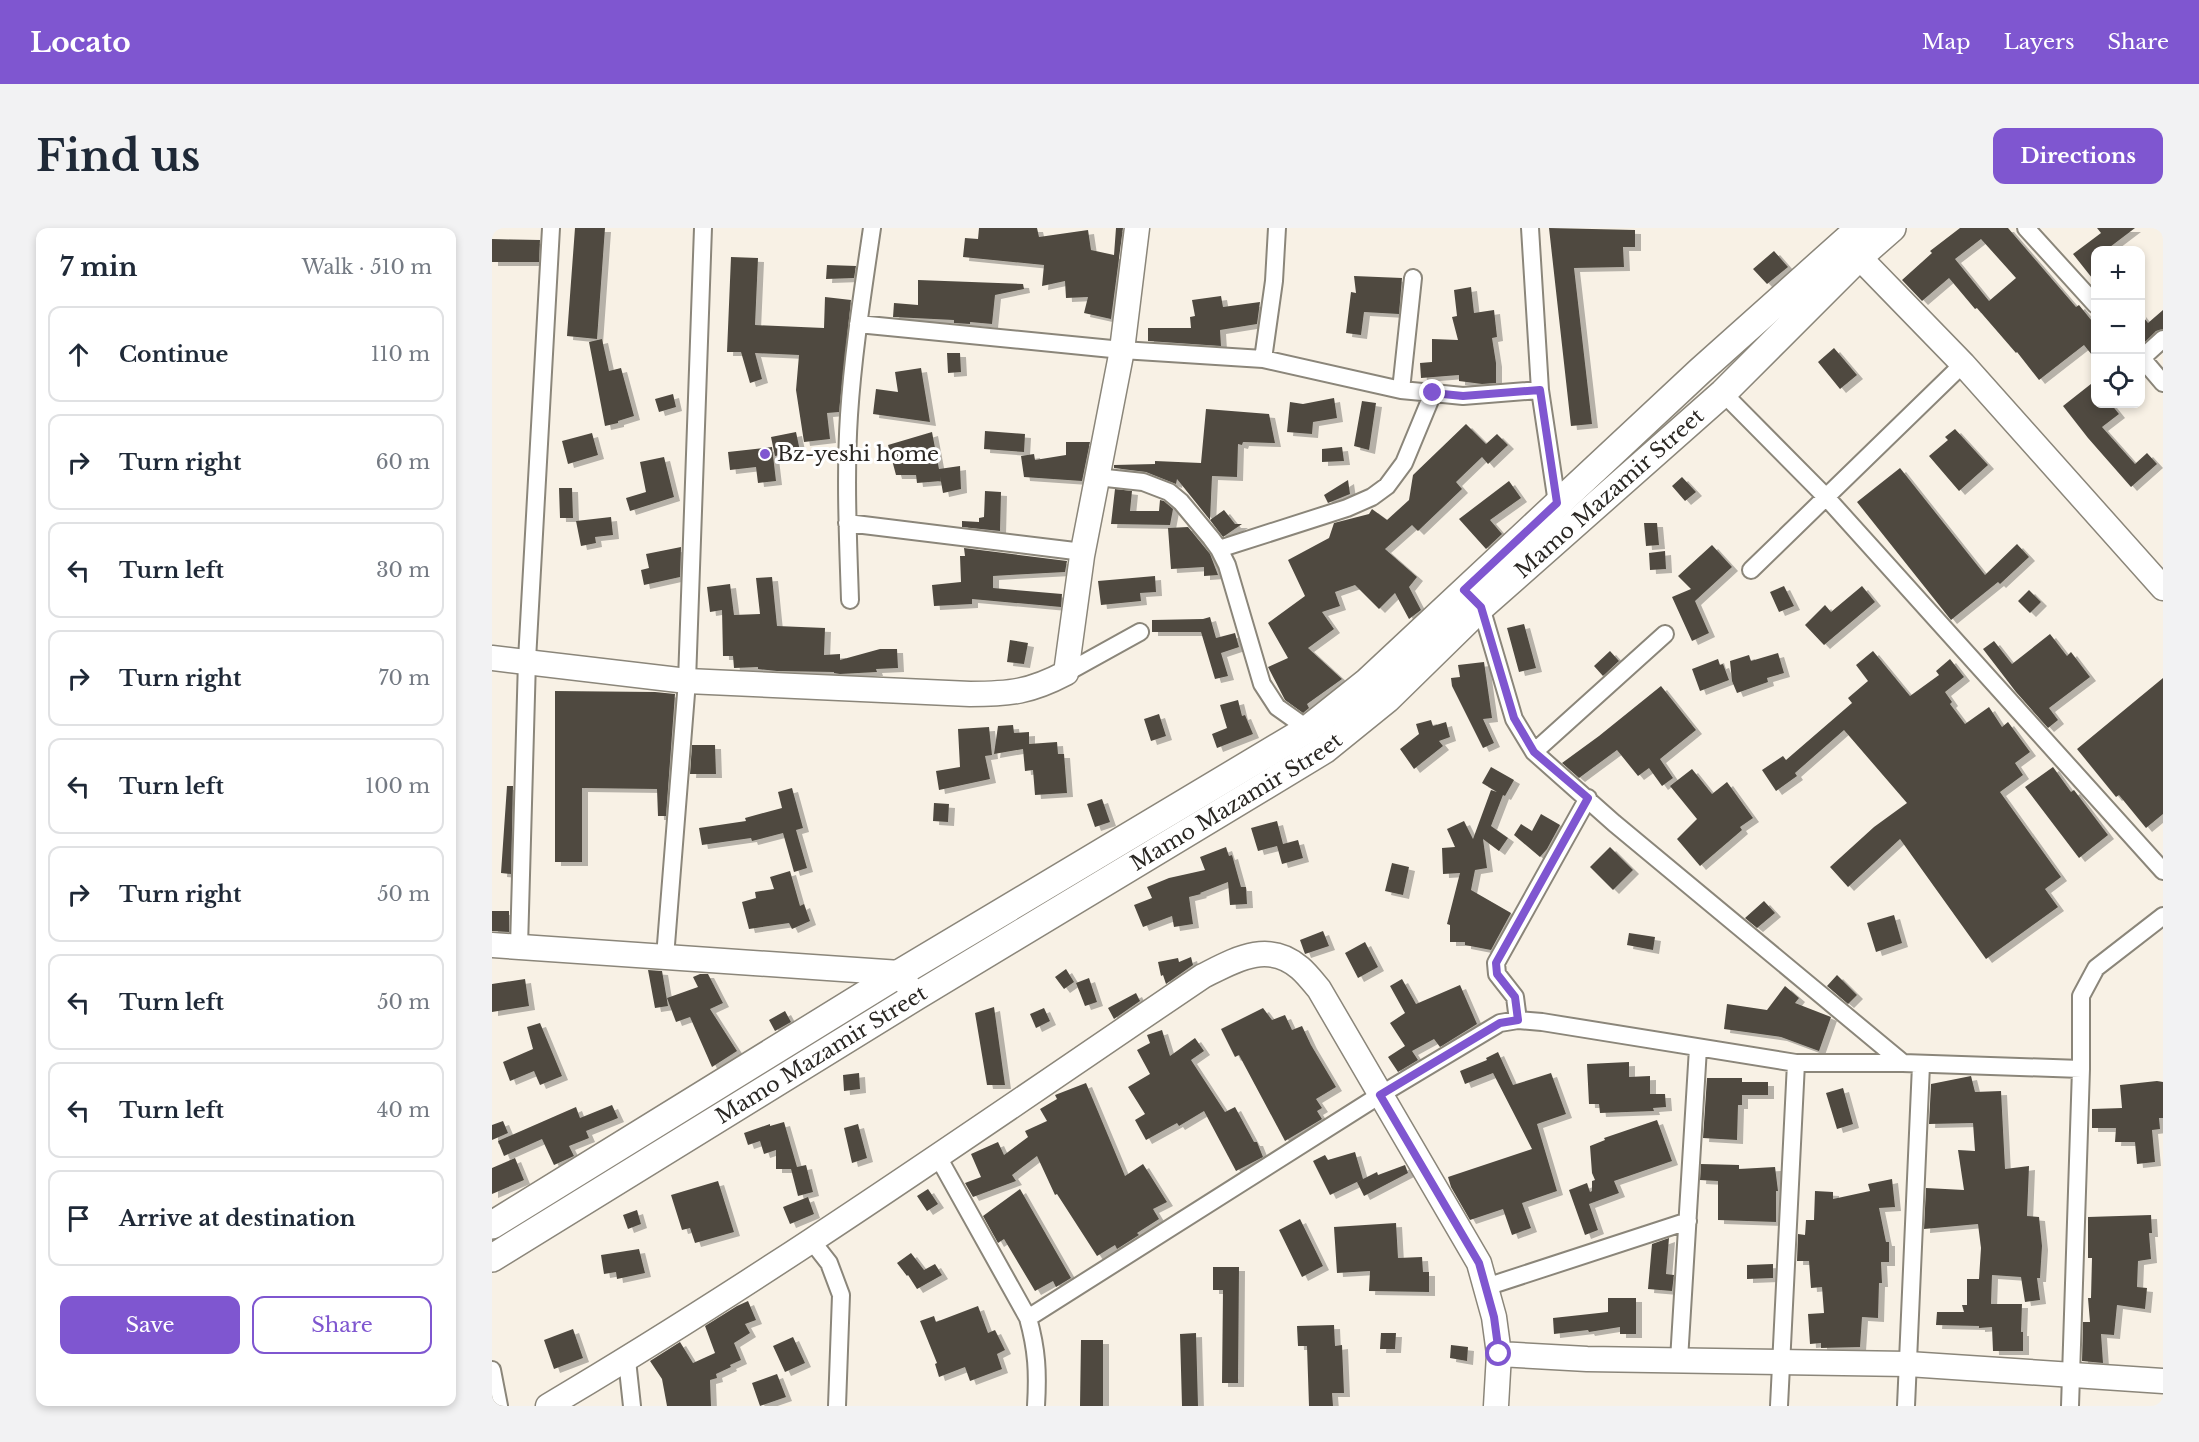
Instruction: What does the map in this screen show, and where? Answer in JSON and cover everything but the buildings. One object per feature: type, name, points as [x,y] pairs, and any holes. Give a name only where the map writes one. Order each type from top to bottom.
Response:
[{"type":"main road","name":"Mamo Mazamir Street","points":[[492,1258],[915,997],[1323,750],[1386,699],[1557,503],[1700,371],[1851,239],[1892,228]]},
{"type":"main road","name":"Mamo Mazamir Street","points":[[492,1225],[900,973],[1308,729],[1473,599],[1723,393],[1851,239]]},
{"type":"street","points":[[519,947],[527,660],[551,228]]},
{"type":"street","points":[[665,957],[687,681],[703,228]]},
{"type":"street","points":[[850,600],[847,523],[849,416],[858,324],[872,228]]},
{"type":"street","points":[[1066,673],[1083,552],[1122,350],[1137,228]]},
{"type":"street","points":[[1263,359],[1274,281],[1277,228]]},
{"type":"street","points":[[1530,228],[1540,390],[1557,503]]},
{"type":"street","points":[[2026,228],[2091,300]]},
{"type":"street","points":[[1851,239],[2163,588]]},
{"type":"street","points":[[1401,390],[1413,278]]},
{"type":"street","points":[[858,324],[1122,350],[1263,359],[1401,390],[1463,396],[1540,390]]},
{"type":"street","points":[[2145,354],[2163,339]]},
{"type":"street","points":[[2145,362],[2163,383]]},
{"type":"street","points":[[1751,570],[1964,364]]},
{"type":"street","points":[[1219,549],[1347,508],[1372,497],[1387,486],[1404,463],[1433,393]]},
{"type":"street","points":[[1723,393],[1826,497],[2161,866]]},
{"type":"street","points":[[1097,477],[1143,482],[1169,492],[1181,502],[1219,549],[1227,565],[1262,684],[1277,707],[1308,729]]},
{"type":"street","points":[[847,523],[1083,552]]},
{"type":"street","points":[[1473,599],[1514,718],[1534,752],[1614,822],[1903,1063]]},
{"type":"street","points":[[492,658],[527,660],[687,681],[1011,694],[1042,686],[1140,632]]},
{"type":"street","points":[[1534,752],[1665,634]]},
{"type":"street","points":[[1518,1020],[1515,997],[1497,974],[1496,963],[1588,798]]},
{"type":"street","points":[[2070,1406],[2081,1069],[2081,996],[2096,968],[2163,916]]},
{"type":"street","points":[[492,945],[900,973],[915,997]]},
{"type":"street","points":[[548,1406],[627,1360],[811,1240],[1203,976],[1241,957],[1274,954],[1300,967],[1319,989],[1479,1263],[1494,1317],[1499,1354],[1496,1406]]},
{"type":"street","points":[[1028,1318],[1380,1095],[1500,1023],[1518,1020],[1542,1022],[1796,1063],[1903,1063],[2081,1069]]},
{"type":"street","points":[[1679,1360],[1698,1048]]},
{"type":"street","points":[[1779,1406],[1796,1063]]},
{"type":"street","points":[[1906,1406],[1921,1065]]},
{"type":"street","points":[[938,1155],[1028,1318],[1038,1372],[1036,1406]]},
{"type":"street","points":[[1486,1287],[1688,1221]]},
{"type":"street","points":[[811,1240],[829,1263],[841,1295],[837,1406]]},
{"type":"street","points":[[1499,1354],[1587,1359],[1908,1364],[2163,1381]]},
{"type":"street","points":[[627,1360],[632,1406]]},
{"type":"street","points":[[492,1370],[499,1406]]},
{"type":"place","name":"Bz-yeshi home","points":[[765,454]]},
{"type":"route","points":[[1433,393],[1463,396],[1540,390],[1557,503],[1464,590],[1481,607],[1514,718],[1534,752],[1588,798],[1496,963],[1497,974],[1515,997],[1518,1020],[1500,1023],[1380,1095],[1479,1263],[1494,1317],[1499,1354]]}]
